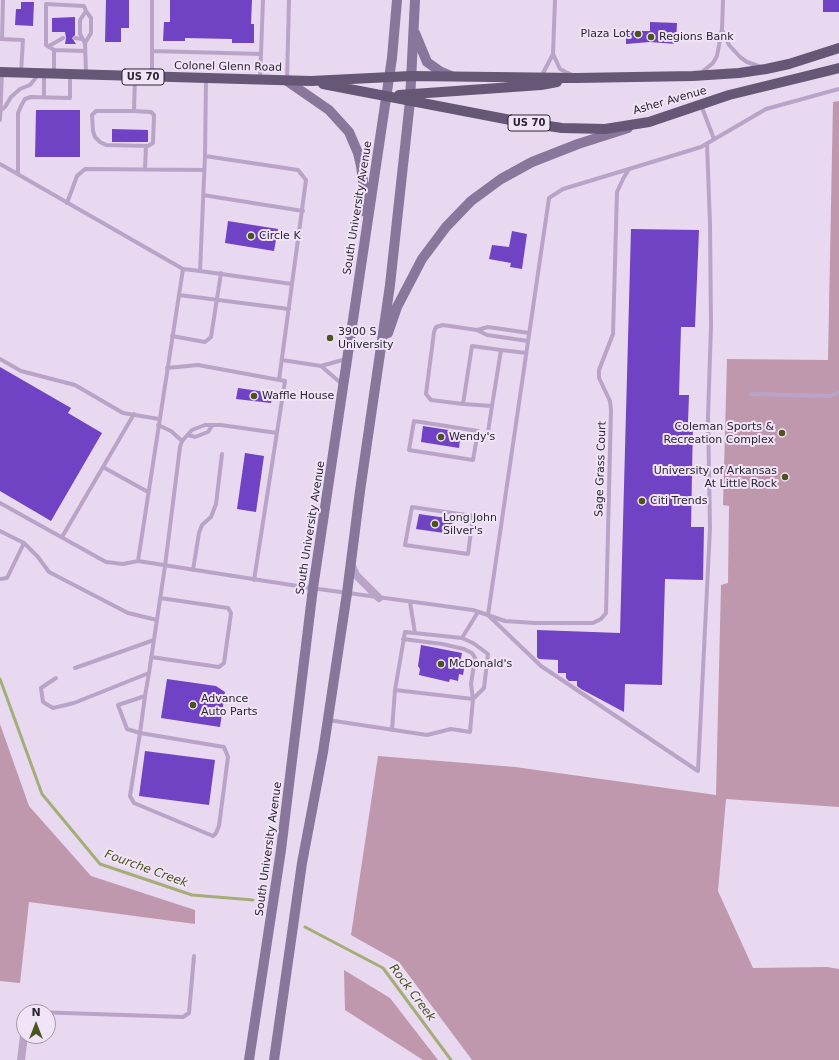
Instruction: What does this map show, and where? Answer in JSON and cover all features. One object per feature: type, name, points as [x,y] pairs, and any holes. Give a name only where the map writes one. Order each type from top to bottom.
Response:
[{"type":"main road","name":"South University Avenue","points":[[249,1060],[281,850],[313,588],[390,76],[397,0]]},
{"type":"main road","points":[[274,1060],[302,863],[328,720],[390,285],[411,97],[416,0]]},
{"type":"main road","points":[[414,30],[427,62],[440,72],[451,76]]},
{"type":"main road","name":"Asher Avenue","points":[[390,76],[576,78],[693,76],[739,73],[766,69],[789,64],[839,48]]},
{"type":"main road","name":"Asher Avenue","points":[[411,97],[520,122],[562,128],[604,128],[649,122],[729,95],[839,68]]},
{"type":"main road","name":"Colonel Glenn Road","points":[[1,73],[287,81],[390,76]]},
{"type":"main road","points":[[411,97],[541,85],[576,78]]},
{"type":"main road","points":[[287,81],[329,110],[339,120],[351,137],[361,166],[365,197],[364,244]]},
{"type":"main road","name":"Colonel Glenn Road","points":[[311,81],[386,96],[411,97]]},
{"type":"main road","points":[[377,375],[397,306],[422,259],[446,227],[472,201],[501,179],[544,157],[578,144],[649,122]]},
{"type":"street","points":[[351,564],[356,575],[378,598]]},
{"type":"street","points":[[20,1060],[23,1044]]},
{"type":"lane","points":[[3,0],[1,39],[23,40],[21,73]]},
{"type":"lane","points":[[152,0],[152,78]]},
{"type":"lane","points":[[260,80],[263,0]]},
{"type":"lane","points":[[287,81],[289,0]]},
{"type":"lane","points":[[541,77],[553,54],[555,0]]},
{"type":"lane","points":[[693,76],[706,71],[713,63],[718,51],[722,29],[723,0]]},
{"type":"lane","points":[[85,51],[54,50],[46,44],[46,4],[84,6],[91,18],[91,32],[85,43],[86,76]]},
{"type":"lane","points":[[85,43],[80,34],[80,20],[86,11]]},
{"type":"lane","points":[[722,29],[729,45],[740,57],[747,62],[766,69]]},
{"type":"lane","points":[[49,46],[63,38]]},
{"type":"lane","points":[[75,38],[82,38]]},
{"type":"lane","points":[[44,97],[45,74],[54,50]]},
{"type":"lane","points":[[152,51],[260,54]]},
{"type":"lane","points":[[553,54],[560,69],[576,78]]},
{"type":"lane","points":[[0,120],[1,73]]},
{"type":"lane","points":[[0,111],[5,107],[11,97],[20,89],[30,85],[45,74]]},
{"type":"lane","points":[[18,174],[18,114],[25,99],[31,97],[70,98],[70,76]]},
{"type":"lane","points":[[134,112],[135,77]]},
{"type":"lane","points":[[200,271],[205,156],[206,79]]},
{"type":"lane","points":[[707,144],[711,326],[708,416],[710,528],[698,771],[622,718],[541,666],[488,615],[549,198],[562,189],[700,147],[766,109],[839,89]]},
{"type":"lane","points":[[701,105],[714,139]]},
{"type":"lane","points":[[96,111],[134,112],[151,112],[154,115],[154,143],[146,146],[106,145],[100,142],[93,131],[92,116],[96,111]]},
{"type":"lane","points":[[146,146],[146,169]]},
{"type":"lane","points":[[205,156],[298,170],[306,180],[279,380]]},
{"type":"lane","points":[[0,164],[183,269],[221,273],[292,284]]},
{"type":"lane","points":[[67,203],[77,176],[84,168],[204,170]]},
{"type":"lane","name":"Sage Grass Court","points":[[0,503],[106,562],[123,564],[138,561],[254,580],[478,612],[506,621],[535,623],[593,623],[601,619],[606,612],[611,410],[610,401],[599,378],[599,370],[614,334],[618,192],[629,168]]},
{"type":"lane","points":[[203,195],[302,211]]},
{"type":"lane","points":[[138,561],[183,269]]},
{"type":"lane","points":[[172,336],[205,342],[211,337],[221,273]]},
{"type":"lane","points":[[179,295],[289,309]]},
{"type":"lane","points":[[492,406],[431,400],[426,394],[434,332],[436,327],[443,325],[477,330],[487,335],[528,341]]},
{"type":"lane","points":[[477,330],[488,327],[529,333]]},
{"type":"lane","points":[[463,404],[472,346],[526,353]]},
{"type":"lane","points":[[488,432],[501,350]]},
{"type":"lane","points":[[0,359],[21,371],[75,386],[123,413],[159,419]]},
{"type":"lane","points":[[282,360],[321,366],[348,359]]},
{"type":"lane","points":[[167,368],[198,365],[285,381],[254,580]]},
{"type":"lane","points":[[321,366],[344,385]]},
{"type":"lane","points":[[751,394],[830,396],[839,392]]},
{"type":"lane","points":[[62,537],[134,414]]},
{"type":"lane","points":[[414,421],[478,431],[473,460],[409,450],[414,421]]},
{"type":"lane","points":[[146,696],[118,705],[127,729],[140,733],[224,746],[228,757],[216,833],[213,836],[134,803],[130,796],[140,733],[146,696],[182,441],[192,430],[205,425],[221,425],[277,433]]},
{"type":"lane","points":[[158,426],[171,431],[182,441]]},
{"type":"lane","points":[[188,435],[195,436],[208,432],[212,426]]},
{"type":"lane","points":[[193,570],[198,533],[202,525],[211,517],[216,504],[222,454]]},
{"type":"lane","points":[[103,467],[148,492]]},
{"type":"lane","points":[[412,507],[473,516],[468,554],[405,545],[412,507]]},
{"type":"lane","points":[[0,532],[24,543],[50,572],[128,613],[157,620]]},
{"type":"lane","points":[[0,579],[7,578],[24,543]]},
{"type":"lane","points":[[151,656],[219,667],[224,662],[231,613],[228,608],[160,598]]},
{"type":"lane","points":[[410,602],[415,633]]},
{"type":"lane","points":[[462,638],[478,612]]},
{"type":"lane","points":[[392,730],[395,690],[405,632],[462,638],[473,643],[488,654],[484,688],[473,699]]},
{"type":"lane","points":[[75,668],[154,640]]},
{"type":"lane","points":[[328,720],[427,735],[451,730],[470,732],[473,699],[472,684],[475,658],[472,653],[464,649],[442,644],[403,640]]},
{"type":"lane","points":[[56,678],[41,688],[43,702],[53,708],[74,703],[149,673]]},
{"type":"lane","points":[[395,690],[473,699]]},
{"type":"lane","points":[[56,1013],[183,1017],[189,1013],[194,956]]},
{"type":"shaded area","points":[[839,101],[839,807],[726,799],[718,891],[753,968],[827,967],[839,969],[839,1060],[472,1060],[399,962],[351,935],[378,756],[515,767],[716,795],[721,585],[728,583],[729,506],[723,505],[727,359],[828,360],[833,102]]},
{"type":"shaded area","points":[[0,724],[29,806],[91,876],[195,910],[195,924],[29,902],[20,983],[0,981]]},
{"type":"shaded area","points":[[344,970],[390,998],[438,1060],[423,1060],[345,1010]]},
{"type":"building","points":[[106,0],[129,0],[129,28],[121,28],[121,42],[105,42]]},
{"type":"building","points":[[170,0],[252,0],[251,24],[254,24],[254,43],[232,43],[232,39],[185,38],[185,41],[163,41],[164,22],[170,22]]},
{"type":"building","points":[[823,0],[839,0],[839,12],[823,12]]},
{"type":"building","points":[[21,2],[34,2],[33,26],[15,25],[16,9],[21,9]]},
{"type":"building","points":[[75,17],[75,35],[72,38],[76,44],[65,44],[65,32],[52,32],[52,18]]},
{"type":"building","name":"Regions Bank","points":[[650,22],[677,23],[676,44],[650,42],[626,44],[626,31],[650,31]]},
{"type":"building","points":[[36,110],[80,110],[80,157],[35,157]]},
{"type":"building","points":[[112,129],[148,130],[148,142],[112,142]]},
{"type":"building","name":"Circle K","points":[[228,221],[278,229],[274,251],[225,243]]},
{"type":"building","points":[[631,229],[699,230],[695,327],[681,327],[679,395],[689,395],[688,422],[693,422],[691,527],[704,527],[703,580],[665,579],[662,685],[625,684],[624,712],[581,689],[577,686],[577,681],[569,681],[566,678],[566,673],[558,673],[558,660],[539,659],[537,657],[537,630],[620,633]]},
{"type":"building","points":[[512,231],[527,234],[522,269],[510,267],[511,263],[489,259],[492,245],[509,247]]},
{"type":"building","points":[[0,367],[71,408],[68,413],[102,433],[51,521],[0,491]]},
{"type":"building","name":"Waffle House","points":[[238,388],[273,393],[271,403],[236,399]]},
{"type":"building","name":"Wendy's","points":[[423,426],[461,432],[459,448],[421,442]]},
{"type":"building","points":[[245,453],[264,456],[256,512],[237,509]]},
{"type":"building","name":"Long John Silver's","points":[[419,514],[453,519],[451,534],[416,529]]},
{"type":"building","name":"McDonald's","points":[[421,645],[462,653],[460,662],[465,663],[463,675],[459,674],[458,681],[450,679],[449,682],[419,675],[420,669],[418,666]]},
{"type":"building","name":"Advance Auto Parts","points":[[167,679],[216,686],[225,692],[220,727],[161,718]]},
{"type":"building","points":[[145,751],[215,760],[209,805],[139,796]]},
{"type":"waterway","name":"Fourche Creek","points":[[0,679],[42,794],[100,864],[192,895],[253,900]]},
{"type":"waterway","name":"Rock Creek","points":[[305,927],[383,968],[451,1060]]},
{"type":"place","name":"Plaza Lot","points":[[638,34]]},
{"type":"place","name":"Regions Bank","points":[[651,37]]},
{"type":"place","name":"Circle K","points":[[251,236]]},
{"type":"place","name":"3900 S University","points":[[330,338]]},
{"type":"place","name":"Waffle House","points":[[254,396]]},
{"type":"place","name":"Coleman Sports & Recreation Complex","points":[[782,433]]},
{"type":"place","name":"Wendy's","points":[[441,437]]},
{"type":"place","name":"University of Arkansas At Little Rock","points":[[785,477]]},
{"type":"place","name":"Citi Trends","points":[[642,501]]},
{"type":"place","name":"Long John Silver's","points":[[435,524]]},
{"type":"place","name":"McDonald's","points":[[441,664]]},
{"type":"place","name":"Advance Auto Parts","points":[[193,705]]}]
